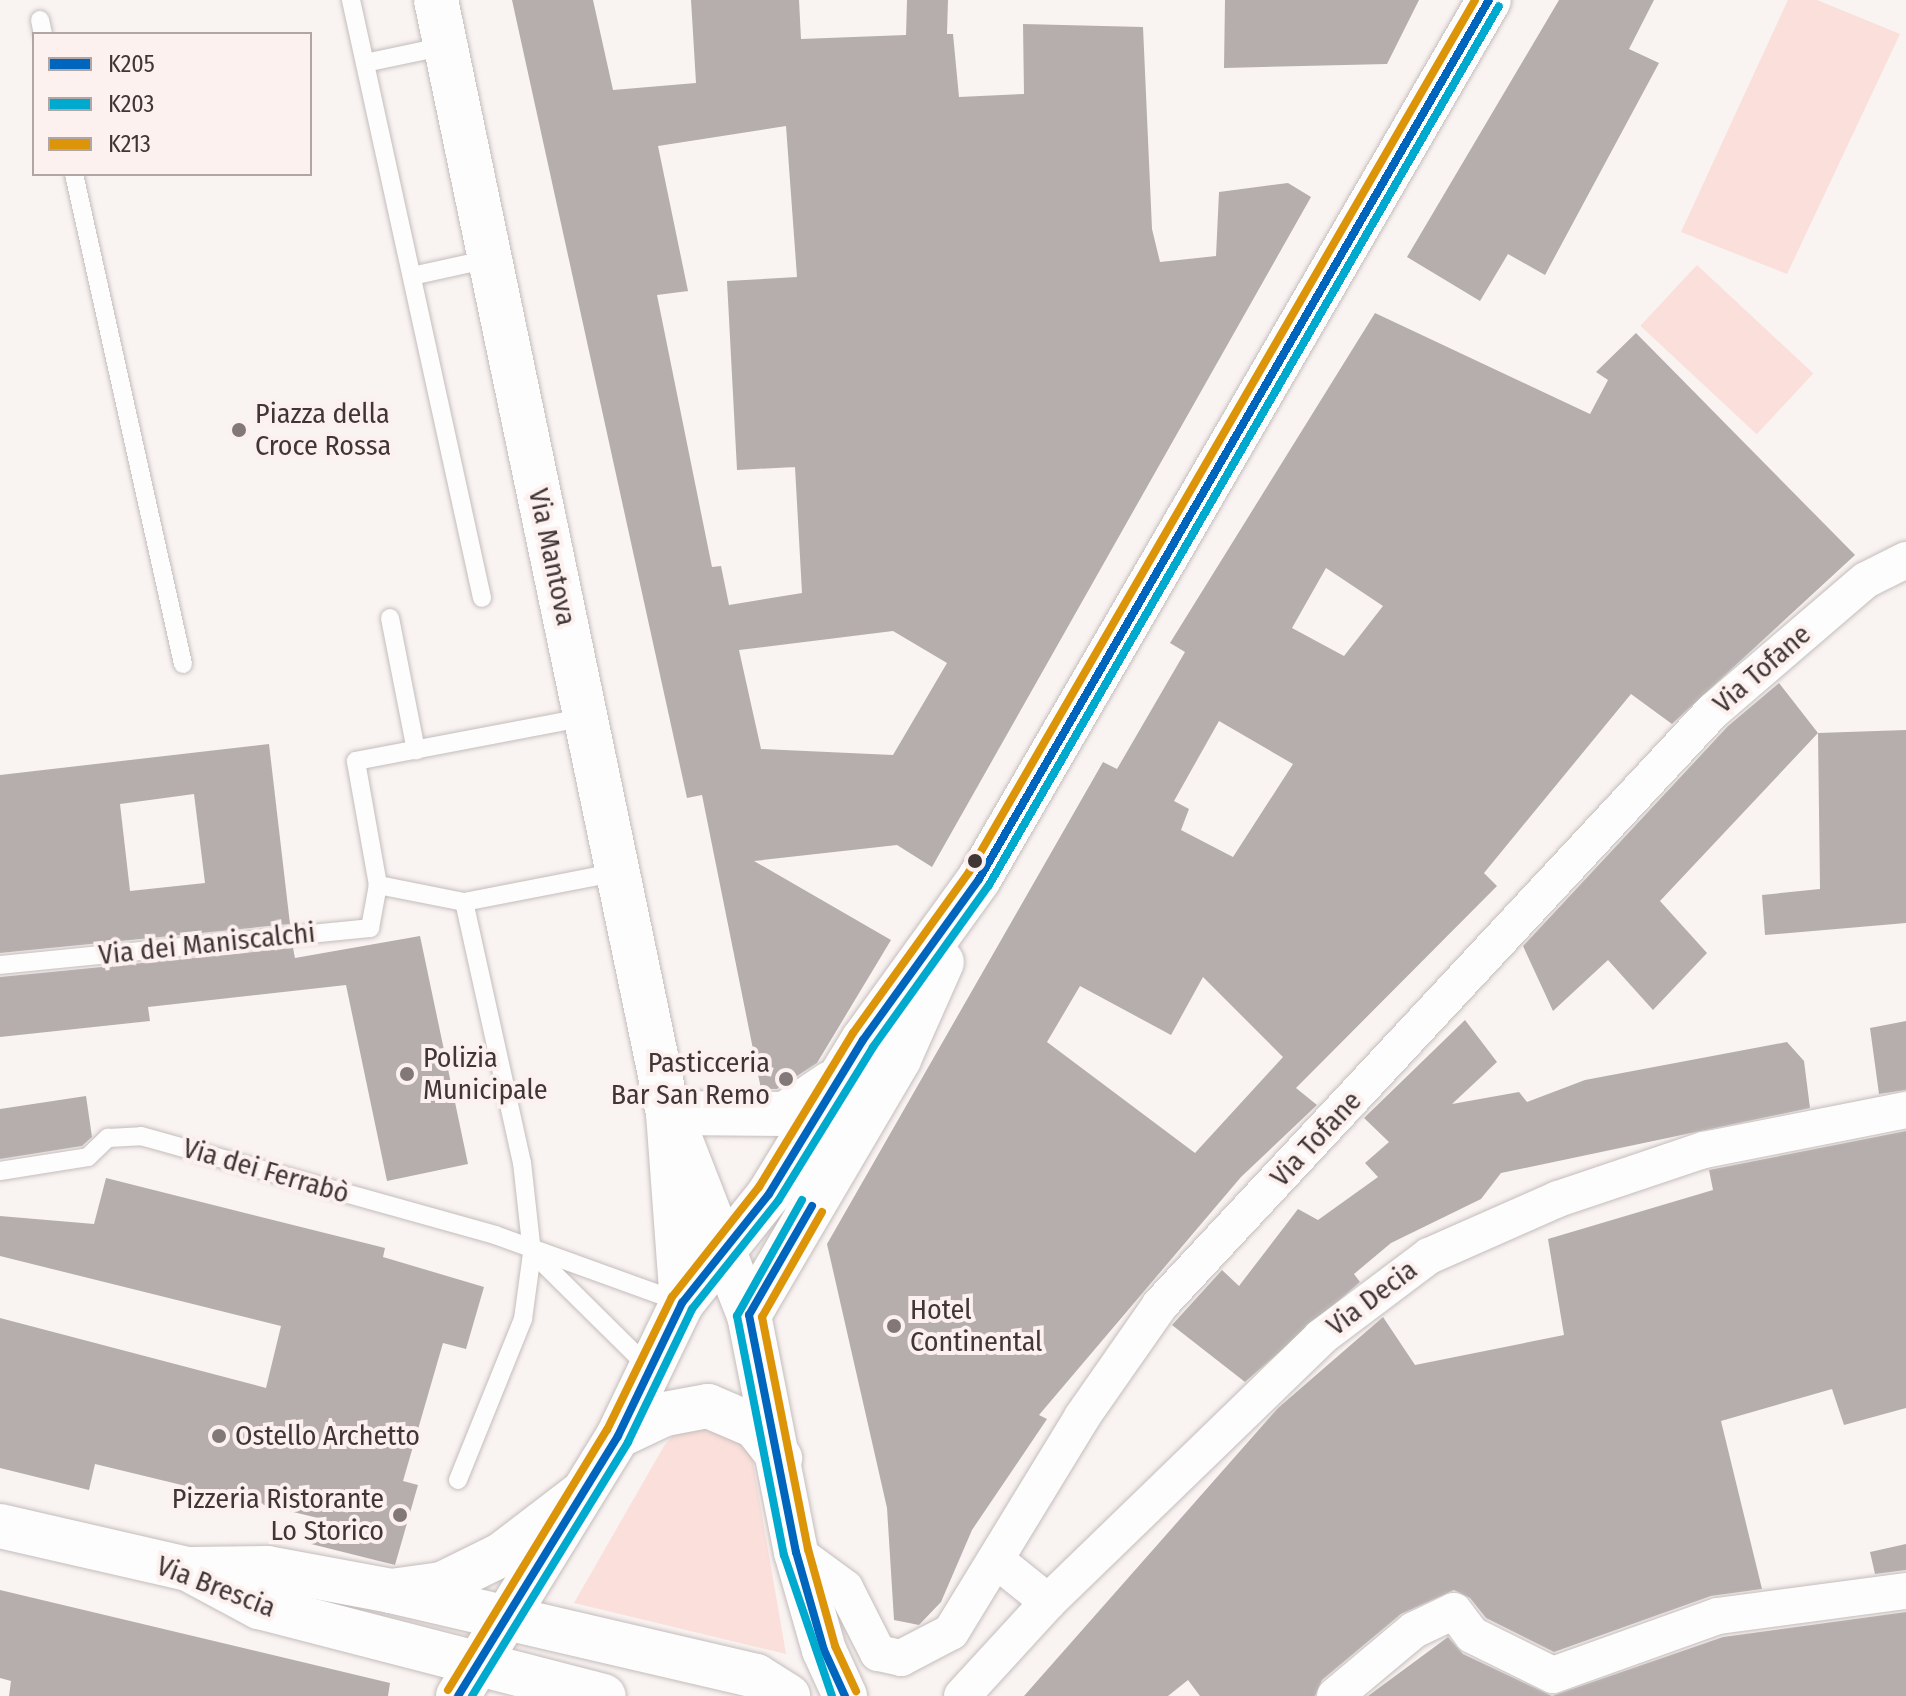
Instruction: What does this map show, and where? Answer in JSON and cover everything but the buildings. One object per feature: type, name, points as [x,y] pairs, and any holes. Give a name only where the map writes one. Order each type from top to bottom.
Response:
[{"type":"main road","name":"Via Mantova","points":[[436,0],[668,1113],[682,1303]]},
{"type":"main road","points":[[468,1680],[618,1436],[682,1303],[721,1249],[769,1194],[842,1074],[979,879],[1489,0]]},
{"type":"main road","points":[[749,1315],[899,1059],[979,879]]},
{"type":"main road","points":[[668,1113],[785,1114],[842,1074]]},
{"type":"main road","name":"Via Mantova","points":[[668,1113],[696,1170],[721,1249],[749,1315],[780,1458],[796,1552],[824,1650],[845,1696]]},
{"type":"main road","points":[[618,1436],[665,1414],[708,1406],[755,1426],[780,1458]]},
{"type":"main road","points":[[391,1591],[442,1584],[501,1555],[584,1492]]},
{"type":"main road","name":"Via Brescia","points":[[0,1526],[188,1569],[259,1607],[468,1680],[604,1696]]},
{"type":"main road","points":[[188,1569],[268,1568],[391,1591],[756,1676],[788,1696]]},
{"type":"street","name":"Via Tofane","points":[[796,1552],[845,1588],[878,1653],[901,1658],[951,1632],[1082,1417],[1160,1305],[1713,711],[1866,580],[1906,560]]},
{"type":"street","name":"Via Decia","points":[[962,1696],[1048,1602],[1321,1337],[1429,1256],[1558,1199],[1704,1150],[1906,1110]]},
{"type":"street","points":[[996,1560],[1048,1602]]},
{"type":"street","points":[[1335,1696],[1414,1630],[1454,1611],[1472,1635],[1553,1675],[1718,1616],[1906,1591]]},
{"type":"lane","points":[[351,0],[482,598]]},
{"type":"lane","points":[[365,63],[446,46]]},
{"type":"lane","points":[[74,176],[183,664]]},
{"type":"lane","points":[[412,276],[489,259]]},
{"type":"lane","points":[[390,618],[416,750]]},
{"type":"lane","points":[[586,717],[356,761],[378,885],[464,902],[618,872]]},
{"type":"lane","name":"Via dei Maniscalchi","points":[[0,965],[370,928],[378,885]]},
{"type":"lane","points":[[458,1480],[523,1319],[532,1253],[522,1163],[464,902]]},
{"type":"lane","name":"Via dei Ferrabò","points":[[0,1171],[88,1157],[108,1138],[141,1136],[495,1235],[532,1253],[682,1303]]},
{"type":"lane","name":"Via dei Ferrabò","points":[[532,1253],[599,1313],[650,1369]]},
{"type":"shaded area","points":[[1788,0],[1817,0],[1900,34],[1787,274],[1681,232]]},
{"type":"shaded area","points":[[1697,265],[1813,373],[1757,434],[1640,326]]},
{"type":"shaded area","points":[[702,1422],[742,1437],[752,1457],[786,1654],[574,1603],[664,1446],[679,1429]]},
{"type":"transit line","name":"K213","points":[[448,1690],[607,1430],[672,1297],[759,1187],[853,1033],[969,872],[1475,0]]},
{"type":"transit line","name":"K205","points":[[458,1696],[618,1436],[682,1303],[769,1194],[863,1040],[979,879],[1489,0]]},
{"type":"transit line","name":"K203","points":[[472,1696],[628,1442],[692,1309],[778,1201],[873,1047],[989,885],[1499,6]]},
{"type":"transit line","name":"K203","points":[[802,1200],[737,1316],[784,1555],[832,1696]]},
{"type":"transit line","name":"K205","points":[[812,1206],[749,1315],[796,1552],[824,1650],[845,1696]]},
{"type":"transit line","name":"K213","points":[[822,1212],[762,1317],[808,1549],[835,1646],[856,1691]]},
{"type":"place","name":"Piazza della Croce Rossa","points":[[239,430]]},
{"type":"place","name":"Polizia Municipale","points":[[407,1074]]},
{"type":"place","name":"Pasticceria Bar San Remo","points":[[786,1079]]},
{"type":"place","name":"Hotel Continental","points":[[894,1326]]},
{"type":"place","name":"Ostello Archetto","points":[[219,1436]]},
{"type":"place","name":"Pizzeria Ristorante Lo Storico","points":[[400,1515]]}]
